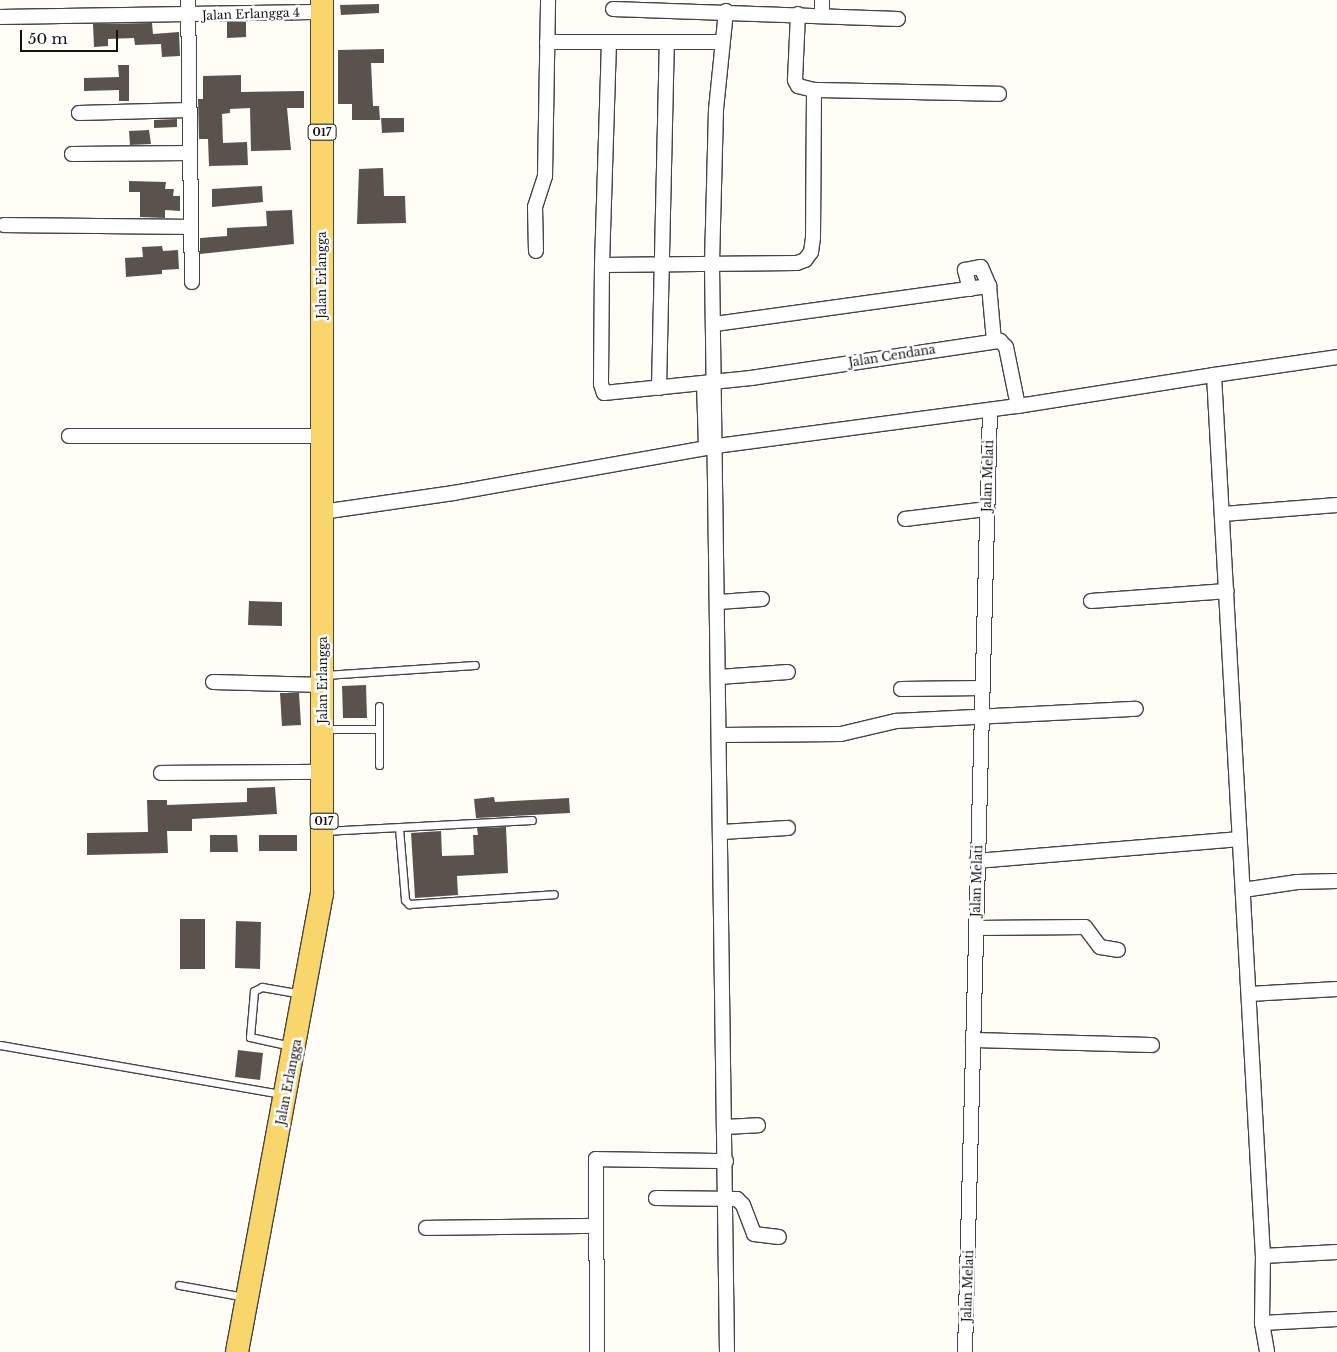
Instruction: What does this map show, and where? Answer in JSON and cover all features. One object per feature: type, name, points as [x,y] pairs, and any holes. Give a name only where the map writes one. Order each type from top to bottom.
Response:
[{"type":"main road","name":"Jalan Erlangga","points":[[237,1352],[306,994],[322,894],[324,831],[322,6]]},
{"type":"street","points":[[188,0],[192,282]]},
{"type":"street","points":[[536,251],[535,207],[544,176],[548,0]]},
{"type":"street","name":"Jalan Erlangga 4","points":[[0,16],[188,16],[322,6]]},
{"type":"street","points":[[613,9],[798,14],[822,7],[898,19]]},
{"type":"street","points":[[726,11],[722,42],[712,205],[712,265],[715,324],[710,382],[718,602],[727,1352]]},
{"type":"street","points":[[798,14],[795,80],[798,86],[814,90],[998,94]]},
{"type":"street","points":[[547,42],[722,42]]},
{"type":"street","points":[[609,42],[602,265],[797,263],[805,260],[811,252],[814,90]]},
{"type":"street","points":[[659,388],[667,43]]},
{"type":"street","points":[[79,112],[189,110]]},
{"type":"street","points":[[72,154],[190,153]]},
{"type":"street","points":[[4,225],[190,227]]},
{"type":"street","name":"Jalan Cendana","points":[[602,265],[602,389],[608,394],[710,382],[994,340]]},
{"type":"street","points":[[970,289],[965,274],[970,268],[984,269],[989,286],[994,340],[1004,342],[1006,346],[1018,406]]},
{"type":"street","points":[[715,324],[989,286]]},
{"type":"street","points":[[322,512],[454,493],[711,447],[1018,406],[1337,357]]},
{"type":"street","points":[[1214,375],[1228,591],[1239,839],[1250,994],[1263,1256],[1262,1323],[1267,1352]]},
{"type":"street","name":"Jalan Melati","points":[[966,1352],[977,861],[990,410]]},
{"type":"street","points":[[69,436],[322,436]]},
{"type":"street","points":[[1223,514],[1337,505]]},
{"type":"street","points":[[905,519],[987,509]]},
{"type":"street","points":[[1091,601],[1228,591]]},
{"type":"street","points":[[718,602],[762,599]]},
{"type":"street","points":[[719,677],[788,672]]},
{"type":"street","points":[[213,682],[323,680]]},
{"type":"street","points":[[901,689],[982,688]]},
{"type":"street","points":[[720,735],[841,734],[896,721],[1136,709]]},
{"type":"street","points":[[160,773],[323,772]]},
{"type":"street","points":[[721,832],[788,828]]},
{"type":"street","points":[[977,861],[1239,839]]},
{"type":"street","points":[[1243,890],[1297,882],[1337,881]]},
{"type":"street","points":[[976,928],[1085,927],[1100,947],[1118,950]]},
{"type":"street","points":[[1250,994],[1337,989]]},
{"type":"street","points":[[973,1040],[1152,1045]]},
{"type":"street","points":[[725,1127],[758,1125]]},
{"type":"street","points":[[597,1352],[596,1159],[726,1161]]},
{"type":"street","points":[[656,1198],[740,1201],[754,1234],[779,1237]]},
{"type":"street","points":[[426,1228],[596,1226]]},
{"type":"street","points":[[1263,1256],[1337,1252]]},
{"type":"street","points":[[1262,1323],[1337,1319]]},
{"type":"lane","points":[[323,680],[475,665]]},
{"type":"lane","points":[[378,706],[379,765]]},
{"type":"lane","points":[[323,730],[378,729]]},
{"type":"lane","points":[[324,831],[532,820]]},
{"type":"lane","points":[[399,828],[406,900],[409,904],[554,894]]},
{"type":"lane","points":[[296,1047],[250,1037],[254,992],[262,987],[306,994]]},
{"type":"lane","points":[[0,1045],[287,1095]]},
{"type":"lane","points":[[179,1285],[248,1298]]},
{"type":"building","points":[[379,4],[379,13],[341,15],[340,5]]},
{"type":"building","points":[[227,22],[246,22],[246,37],[227,38]]},
{"type":"building","points":[[152,23],[153,34],[179,32],[180,56],[162,57],[161,44],[135,45],[134,38],[108,39],[108,46],[94,47],[93,24]]},
{"type":"building","points":[[384,49],[384,63],[371,63],[373,106],[379,106],[380,120],[352,120],[352,104],[338,104],[338,50]]},
{"type":"building","points":[[118,65],[129,65],[129,101],[119,101],[119,90],[84,91],[84,78],[119,77]]},
{"type":"building","points":[[241,75],[241,92],[304,91],[304,108],[287,108],[291,150],[251,151],[250,108],[230,109],[230,113],[222,114],[223,143],[247,142],[248,165],[209,166],[208,139],[199,139],[198,99],[203,99],[203,76]]},
{"type":"building","points":[[381,118],[404,118],[404,132],[382,133]]},
{"type":"building","points":[[177,119],[177,127],[154,128],[154,120]]},
{"type":"building","points":[[149,130],[151,144],[130,145],[129,131]]},
{"type":"building","points":[[383,168],[384,196],[405,196],[406,223],[357,224],[359,169]]},
{"type":"building","points":[[129,181],[166,182],[165,189],[174,189],[173,196],[180,196],[180,211],[165,210],[165,218],[140,217],[140,192],[129,192]]},
{"type":"building","points":[[262,186],[263,202],[212,207],[212,189]]},
{"type":"building","points":[[292,210],[294,244],[200,254],[200,238],[227,236],[227,228],[267,226],[266,211]]},
{"type":"building","points":[[162,246],[163,251],[178,250],[179,269],[162,270],[162,274],[126,277],[125,258],[143,257],[142,247]]},
{"type":"building","points":[[249,601],[282,602],[282,626],[248,625]]},
{"type":"building","points":[[366,685],[367,718],[343,718],[342,686]]},
{"type":"building","points":[[280,693],[299,693],[301,725],[282,726]]},
{"type":"building","points":[[275,787],[277,814],[192,819],[192,831],[167,831],[168,853],[87,855],[87,833],[148,832],[147,800],[167,800],[167,805],[247,802],[247,788]]},
{"type":"building","points":[[494,797],[495,802],[569,798],[570,813],[476,818],[474,799]]},
{"type":"building","points":[[506,827],[508,873],[457,876],[458,895],[415,898],[411,833],[441,831],[442,856],[474,855],[473,835],[478,835],[477,828]]},
{"type":"building","points":[[210,835],[237,835],[238,852],[210,852]]},
{"type":"building","points":[[259,835],[297,835],[297,851],[259,851]]},
{"type":"building","points":[[180,919],[205,919],[205,969],[180,969]]},
{"type":"building","points":[[236,921],[261,922],[260,969],[235,968]]},
{"type":"building","points":[[238,1050],[263,1053],[260,1080],[235,1077]]}]
